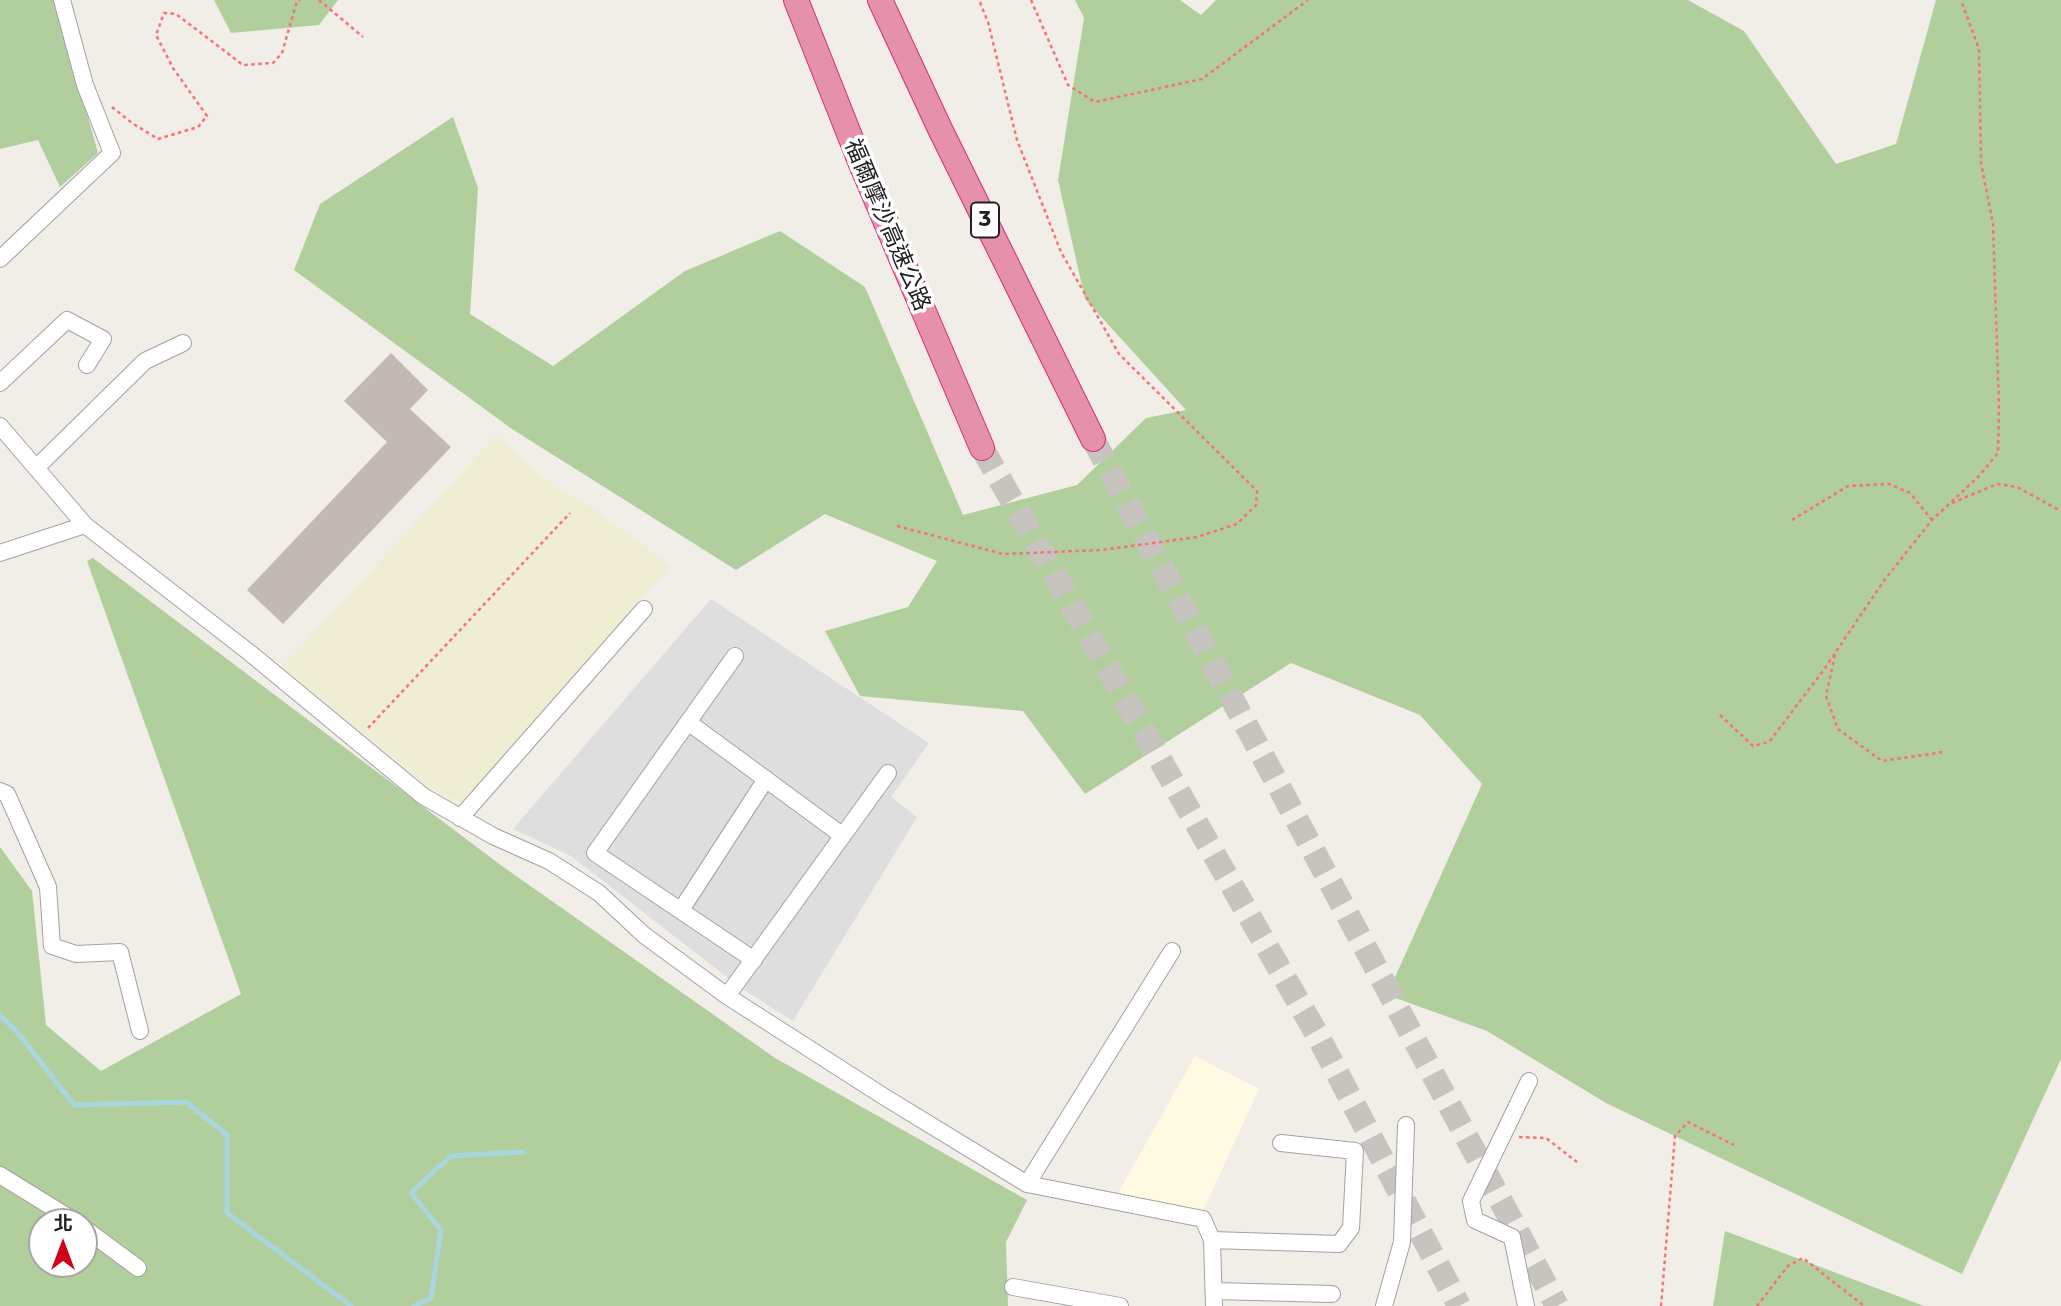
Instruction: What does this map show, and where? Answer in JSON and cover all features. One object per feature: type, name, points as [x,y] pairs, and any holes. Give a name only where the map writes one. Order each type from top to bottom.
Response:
[{"type":"highway","name":"福爾摩沙高速公路","points":[[796,0],[861,164],[982,448]]},
{"type":"highway","name":"3","points":[[880,0],[940,129],[1093,439]]},
{"type":"street","points":[[0,259],[112,153],[85,85],[62,0]]},
{"type":"street","points":[[0,383],[67,320],[103,339],[87,365]]},
{"type":"street","points":[[36,468],[145,361],[183,343]]},
{"type":"street","points":[[0,426],[85,526],[250,653],[423,796],[493,836],[549,861],[599,893],[644,935],[727,996],[1027,1184],[1203,1219],[1212,1240],[1214,1299],[1332,1294]]},
{"type":"street","points":[[0,553],[85,526]]},
{"type":"street","points":[[460,818],[644,609]]},
{"type":"street","points":[[734,656],[595,853],[754,960]]},
{"type":"street","points":[[688,722],[843,836]]},
{"type":"street","points":[[727,996],[888,773]]},
{"type":"street","points":[[681,911],[766,779]]},
{"type":"street","points":[[0,791],[7,794],[48,887],[52,946],[76,954],[120,952],[139,1031]]},
{"type":"street","points":[[1027,1184],[1172,951]]},
{"type":"street","points":[[1526,1306],[1512,1237],[1475,1220],[1471,1201],[1529,1081]]},
{"type":"street","points":[[1384,1306],[1402,1242],[1406,1125]]},
{"type":"street","points":[[1212,1240],[1339,1244],[1351,1228],[1355,1151],[1281,1143]]},
{"type":"street","points":[[0,1175],[53,1208]]},
{"type":"street","points":[[98,1238],[138,1268]]},
{"type":"street","points":[[1013,1287],[1120,1306]]},
{"type":"path","points":[[85,85],[132,123],[158,139],[198,127],[207,116],[173,68],[156,35],[164,12],[176,15],[243,65],[273,63],[282,53],[297,1],[300,0]]},
{"type":"path","points":[[319,0],[363,37]]},
{"type":"path","points":[[897,526],[1003,554],[1102,550],[1197,537],[1237,524],[1256,505],[1257,491],[1119,354],[1061,252],[1017,141],[988,22],[979,0]]},
{"type":"path","points":[[1031,0],[1068,85],[1095,102],[1202,79],[1308,0]]},
{"type":"path","points":[[1720,715],[1753,746],[1769,742],[1836,652],[1883,582],[1932,520],[1998,453],[1993,224],[1981,163],[1979,49],[1961,0]]},
{"type":"path","points":[[1792,520],[1848,486],[1889,484],[1910,493],[1932,520]]},
{"type":"path","points":[[1949,504],[1997,484],[2017,487],[2061,511]]},
{"type":"path","points":[[356,741],[570,513]]},
{"type":"path","points":[[1836,652],[1826,696],[1838,729],[1882,761],[1943,752]]},
{"type":"path","points":[[1661,1306],[1675,1136],[1688,1122],[1734,1145]]},
{"type":"path","points":[[1503,1136],[1546,1138],[1577,1162]]},
{"type":"path","points":[[1757,1306],[1788,1266],[1803,1258],[1864,1306]]},
{"type":"shaded area","points":[[711,599],[929,743],[891,797],[917,817],[793,1021],[741,988],[571,856],[513,829]]},
{"type":"shaded area","points":[[1195,1056],[1259,1089],[1203,1211],[1117,1195]]},
{"type":"green space","points":[[0,0],[55,0],[98,153],[60,187],[38,140],[0,149]]},
{"type":"green space","points":[[214,0],[338,0],[319,25],[231,33]]},
{"type":"green space","points":[[1075,0],[1180,0],[1201,15],[1216,0],[1688,0],[1744,31],[1836,164],[1896,144],[1936,0],[2061,0],[2061,1059],[1962,1274],[1606,1103],[1487,1031],[1387,995],[1482,784],[1420,715],[1291,663],[1085,794],[1023,711],[860,696],[825,631],[908,607],[937,561],[825,514],[736,570],[512,429],[294,270],[320,204],[453,117],[478,188],[470,314],[553,366],[685,271],[780,231],[865,287],[963,515],[1077,485],[1146,418],[1186,410],[1085,299],[1058,180],[1084,18]]},
{"type":"green space","points":[[496,436],[557,489],[594,509],[671,566],[462,803],[431,788],[282,667]]},
{"type":"green space","points":[[93,558],[502,866],[775,1058],[1027,1200],[1006,1242],[1008,1306],[0,1306],[0,847],[32,891],[46,1025],[101,1071],[241,994],[87,561]]},
{"type":"green space","points":[[1725,1231],[1924,1306],[1713,1306]]},
{"type":"building","points":[[391,353],[428,390],[410,409],[451,447],[283,624],[247,590],[387,442],[344,401]]},
{"type":"waterway","points":[[0,1015],[19,1034],[74,1105],[186,1102],[227,1135],[227,1213],[351,1306]]},
{"type":"waterway","points":[[414,1306],[431,1298],[441,1230],[411,1193],[451,1156],[523,1152]]},
{"type":"tunnel","points":[[1093,439],[1557,1306]]},
{"type":"tunnel","points":[[982,448],[1319,1038],[1459,1306]]}]
